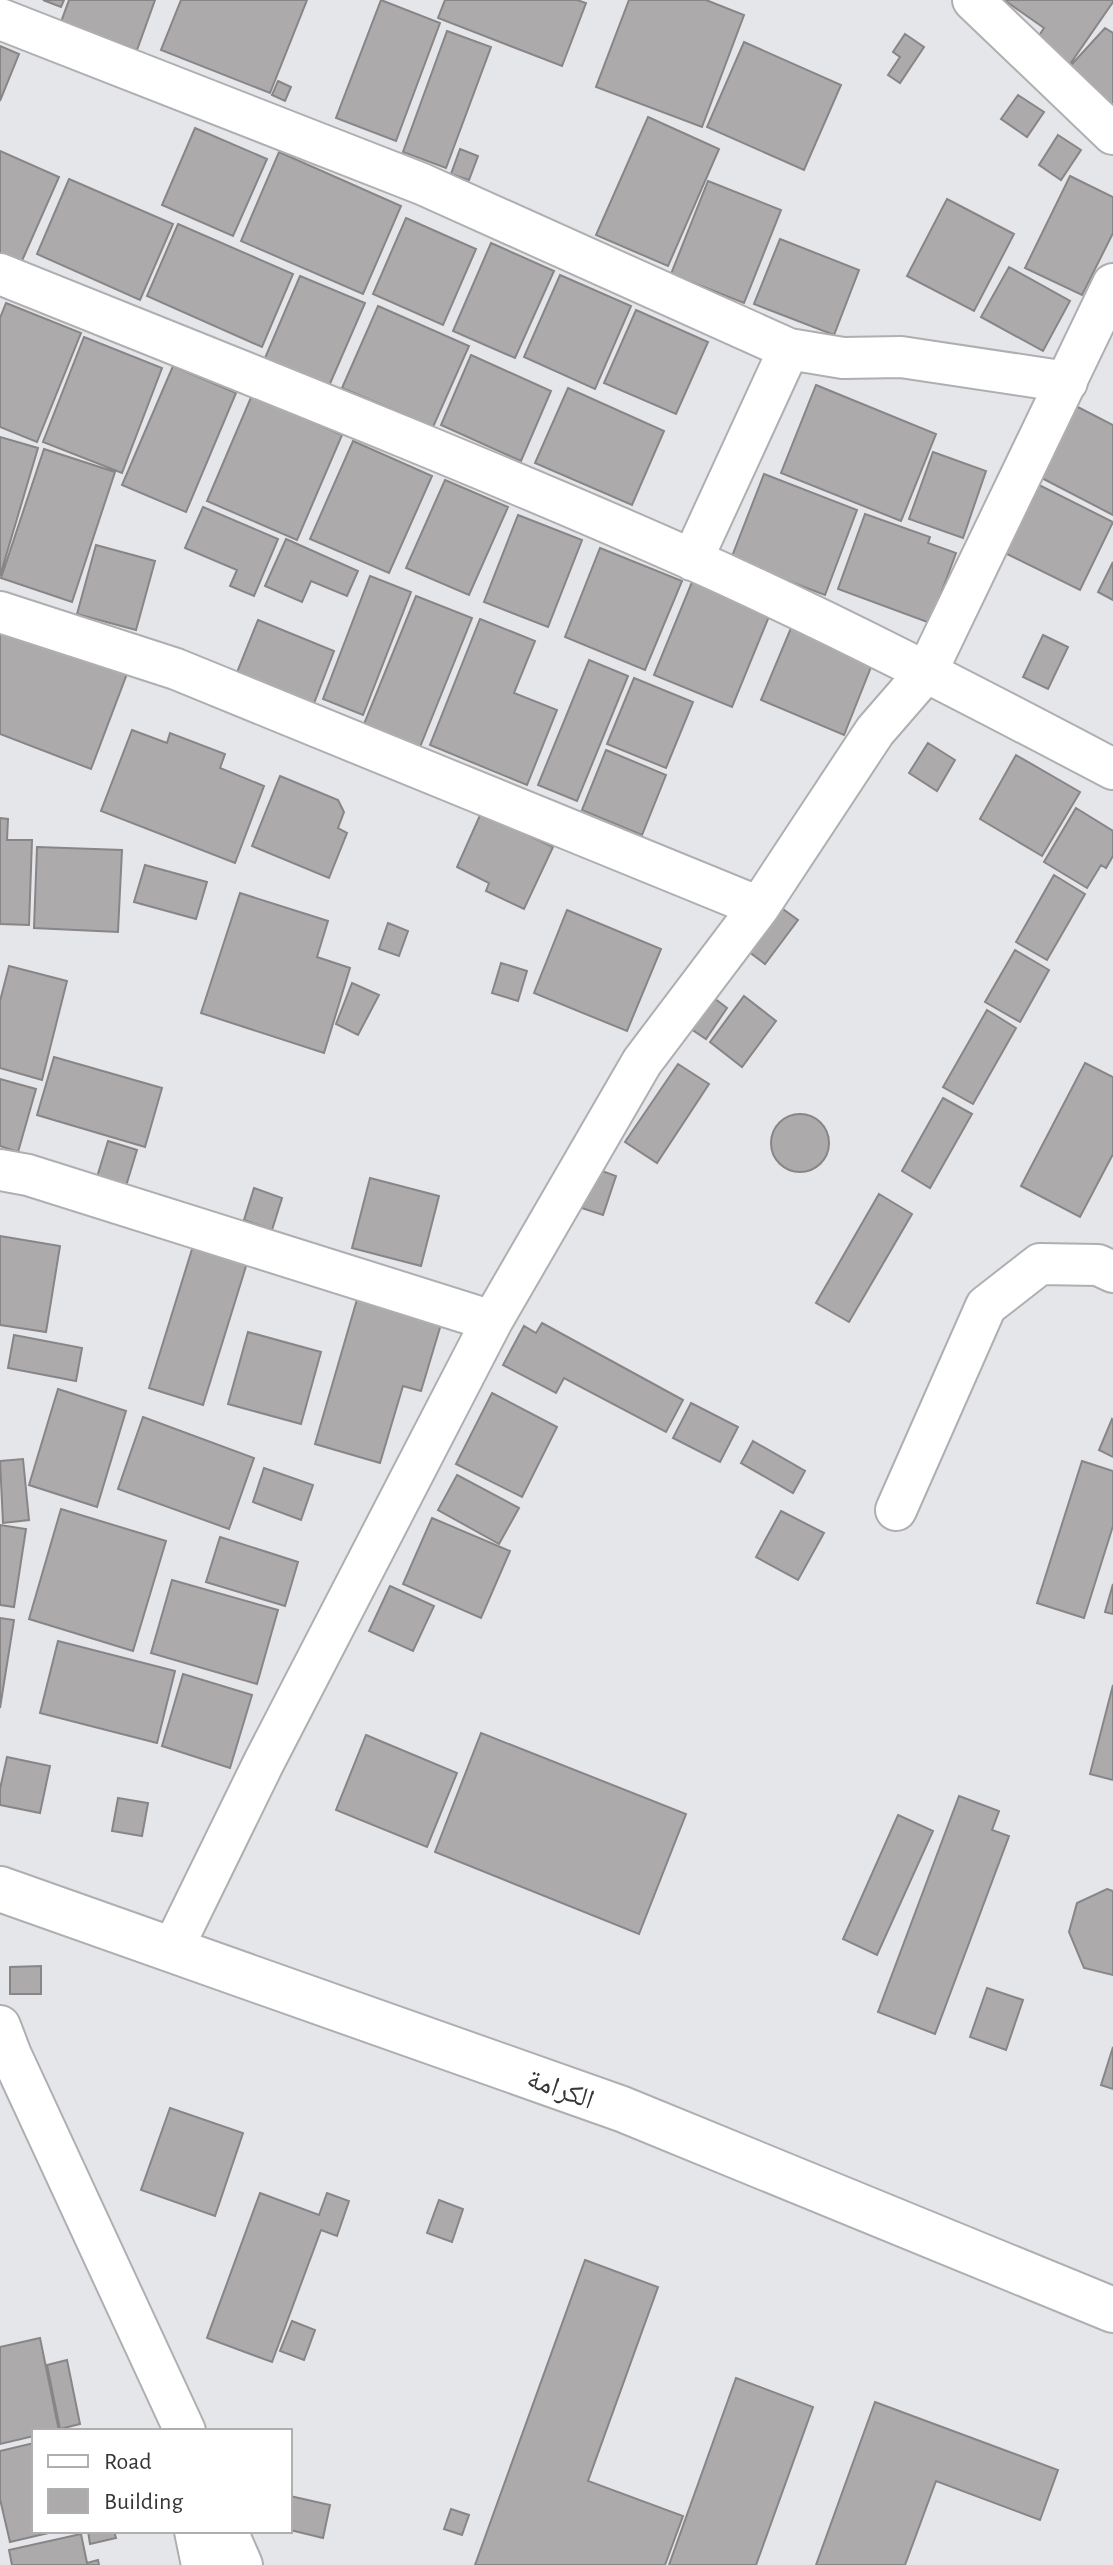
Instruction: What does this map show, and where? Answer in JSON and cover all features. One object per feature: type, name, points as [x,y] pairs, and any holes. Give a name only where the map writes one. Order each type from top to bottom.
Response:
[{"type":"main road","name":"الكرامة","points":[[0,1889],[622,2109],[1113,2310]]},
{"type":"street","points":[[973,0],[1113,134]]},
{"type":"street","points":[[0,19],[422,184],[789,349],[843,358],[901,357],[1067,382]]},
{"type":"street","points":[[0,274],[357,417],[692,560],[927,671],[1111,763]]},
{"type":"street","points":[[172,1950],[264,1762],[492,1321],[642,1062],[759,907],[875,731],[927,671],[1113,284]]},
{"type":"street","points":[[692,560],[789,349]]},
{"type":"street","points":[[0,612],[176,669],[759,907]]},
{"type":"street","points":[[0,1170],[28,1175],[492,1321]]},
{"type":"street","points":[[896,1510],[986,1306],[1040,1264],[1098,1265],[1113,1272]]},
{"type":"street","points":[[4,2051],[163,2379],[184,2429]]},
{"type":"street","points":[[163,2379],[174,2429]]},
{"type":"street","points":[[195,2533],[202,2565]]},
{"type":"street","points":[[228,2533],[242,2565]]},
{"type":"building","points":[[43,0],[64,0],[61,7]]},
{"type":"building","points":[[69,0],[155,0],[137,50],[61,22]]},
{"type":"building","points":[[181,0],[307,0],[270,93],[161,50]]},
{"type":"building","points":[[381,0],[440,23],[396,141],[336,118]]},
{"type":"building","points":[[445,0],[577,0],[586,3],[562,66],[438,18]]},
{"type":"building","points":[[629,0],[706,0],[744,15],[702,127],[596,87]]},
{"type":"building","points":[[1004,0],[1113,2],[1068,67],[1034,43],[1044,28]]},
{"type":"building","points":[[1105,28],[1113,33],[1113,121],[1062,75]]},
{"type":"building","points":[[447,31],[491,47],[446,168],[403,152]]},
{"type":"building","points":[[905,34],[924,47],[900,83],[888,75],[900,57],[893,52]]},
{"type":"building","points":[[744,42],[841,85],[804,170],[707,127]]},
{"type":"building","points":[[0,46],[19,54],[0,101]]},
{"type":"building","points":[[278,81],[291,87],[285,101],[272,95]]},
{"type":"building","points":[[1018,95],[1044,112],[1027,137],[1001,119]]},
{"type":"building","points":[[648,117],[719,149],[668,266],[596,235]]},
{"type":"building","points":[[195,128],[267,159],[233,236],[162,205]]},
{"type":"building","points":[[1058,135],[1081,150],[1061,180],[1039,165]]},
{"type":"building","points":[[460,149],[478,156],[469,180],[451,174]]},
{"type":"building","points":[[0,151],[59,177],[21,263],[0,254]]},
{"type":"building","points":[[279,152],[401,206],[363,294],[241,241]]},
{"type":"building","points":[[1070,176],[1113,197],[1113,233],[1082,295],[1025,268]]},
{"type":"building","points":[[69,179],[173,224],[140,300],[37,254]]},
{"type":"building","points":[[708,181],[781,210],[744,303],[671,274]]},
{"type":"building","points":[[947,199],[1014,234],[974,311],[907,276]]},
{"type":"building","points":[[406,218],[476,249],[443,325],[373,294]]},
{"type":"building","points":[[178,224],[293,274],[262,347],[147,296]]},
{"type":"building","points":[[780,239],[859,270],[834,335],[754,304]]},
{"type":"building","points":[[491,243],[554,271],[515,358],[453,331]]},
{"type":"building","points":[[1009,267],[1070,301],[1043,351],[981,317]]},
{"type":"building","points":[[560,275],[631,306],[595,389],[524,357]]},
{"type":"building","points":[[300,276],[365,303],[329,386],[265,358]]},
{"type":"building","points":[[6,303],[81,333],[37,442],[0,427],[0,318]]},
{"type":"building","points":[[378,306],[469,346],[433,427],[342,388]]},
{"type":"building","points":[[636,310],[708,342],[676,414],[604,383]]},
{"type":"building","points":[[84,337],[162,368],[122,473],[43,442]]},
{"type":"building","points":[[471,355],[551,391],[521,461],[441,425]]},
{"type":"building","points":[[173,366],[236,393],[186,512],[122,485]]},
{"type":"building","points":[[816,385],[936,434],[901,521],[781,473]]},
{"type":"building","points":[[568,388],[664,431],[632,505],[535,463]]},
{"type":"building","points":[[252,395],[342,435],[297,540],[207,501]]},
{"type":"building","points":[[1070,403],[1113,425],[1113,515],[1034,474]]},
{"type":"building","points":[[0,437],[38,448],[0,576]]},
{"type":"building","points":[[353,441],[432,476],[389,573],[310,539]]},
{"type":"building","points":[[44,449],[115,472],[72,602],[1,578]]},
{"type":"building","points":[[933,452],[986,471],[963,538],[909,519]]},
{"type":"building","points":[[764,474],[857,510],[825,595],[731,559]]},
{"type":"building","points":[[445,480],[508,507],[469,595],[406,568]]},
{"type":"building","points":[[1033,482],[1113,522],[1080,590],[999,550]]},
{"type":"building","points":[[203,507],[278,539],[254,596],[230,586],[237,570],[185,548]]},
{"type":"building","points":[[865,514],[930,537],[928,543],[956,553],[930,623],[838,589]]},
{"type":"building","points":[[518,515],[582,540],[548,627],[484,602]]},
{"type":"building","points":[[286,539],[358,571],[347,596],[311,581],[302,602],[265,586]]},
{"type":"building","points":[[96,545],[155,561],[136,630],[77,614]]},
{"type":"building","points":[[600,548],[682,581],[645,670],[565,637]]},
{"type":"building","points":[[1113,562],[1113,600],[1098,592]]},
{"type":"building","points":[[370,576],[411,592],[363,715],[323,699]]},
{"type":"building","points":[[692,582],[770,614],[732,707],[654,675]]},
{"type":"building","points":[[416,596],[472,618],[420,747],[364,724]]},
{"type":"building","points":[[480,619],[535,641],[514,693],[557,710],[527,785],[430,745]]},
{"type":"building","points":[[258,620],[334,651],[313,706],[236,675]]},
{"type":"building","points":[[5,623],[128,671],[91,769],[0,734],[0,636]]},
{"type":"building","points":[[791,628],[873,662],[844,735],[761,700]]},
{"type":"building","points":[[1043,635],[1068,647],[1048,689],[1023,677]]},
{"type":"building","points":[[589,660],[628,676],[577,801],[538,785]]},
{"type":"building","points":[[634,678],[693,702],[666,768],[607,744]]},
{"type":"building","points":[[132,730],[167,743],[170,733],[225,754],[220,768],[264,786],[235,863],[101,811]]},
{"type":"building","points":[[928,743],[955,760],[937,791],[909,773]]},
{"type":"building","points":[[606,750],[666,775],[642,835],[582,810]]},
{"type":"building","points":[[1016,755],[1080,792],[1042,856],[980,819]]},
{"type":"building","points":[[280,776],[338,800],[344,812],[338,828],[347,833],[329,878],[252,846]]},
{"type":"building","points":[[1076,808],[1113,831],[1113,856],[1106,868],[1101,865],[1087,888],[1044,862]]},
{"type":"building","points":[[481,813],[553,847],[524,909],[486,891],[489,883],[457,867]]},
{"type":"building","points":[[0,818],[8,819],[7,840],[32,840],[29,925],[0,924]]},
{"type":"building","points":[[37,847],[122,850],[118,932],[34,928]]},
{"type":"building","points":[[145,865],[207,882],[196,919],[134,902]]},
{"type":"building","points":[[1054,875],[1085,894],[1047,960],[1016,942]]},
{"type":"building","points":[[240,893],[328,921],[317,957],[350,968],[324,1053],[201,1013]]},
{"type":"building","points":[[776,904],[798,920],[765,964],[744,948]]},
{"type":"building","points":[[567,910],[661,949],[627,1031],[534,993]]},
{"type":"building","points":[[388,923],[408,931],[399,956],[379,949]]},
{"type":"building","points":[[1015,950],[1049,970],[1020,1022],[985,1002]]},
{"type":"building","points":[[501,963],[527,971],[518,1001],[492,993]]},
{"type":"building","points":[[9,966],[67,981],[42,1080],[0,1068],[0,1001]]},
{"type":"building","points":[[352,983],[379,995],[358,1035],[336,1024]]},
{"type":"building","points":[[710,995],[727,1008],[706,1039],[688,1027]]},
{"type":"building","points":[[744,996],[776,1021],[742,1067],[710,1042]]},
{"type":"building","points":[[987,1010],[1016,1028],[973,1104],[943,1087]]},
{"type":"building","points":[[54,1057],[162,1088],[145,1147],[37,1115]]},
{"type":"building","points":[[1085,1063],[1113,1077],[1113,1154],[1080,1217],[1021,1186]]},
{"type":"building","points":[[678,1064],[709,1084],[657,1163],[625,1142]]},
{"type":"building","points":[[0,1079],[36,1089],[18,1152],[0,1146]]},
{"type":"building","points":[[943,1098],[972,1114],[930,1188],[902,1171]]},
{"type":"building","points":[[800,1114],[821,1122],[829,1143],[821,1164],[800,1172],[779,1164],[771,1143],[779,1122]]},
{"type":"building","points":[[108,1141],[137,1150],[126,1186],[97,1177]]},
{"type":"building","points":[[591,1167],[616,1176],[603,1215],[582,1208]]},
{"type":"building","points":[[370,1178],[439,1196],[421,1266],[352,1248]]},
{"type":"building","points":[[254,1188],[282,1198],[272,1230],[244,1220]]},
{"type":"building","points":[[879,1194],[912,1214],[849,1322],[816,1303]]},
{"type":"building","points":[[0,1236],[60,1246],[46,1332],[0,1325]]},
{"type":"building","points":[[193,1246],[247,1263],[203,1405],[149,1388]]},
{"type":"building","points":[[358,1296],[442,1321],[421,1391],[403,1386],[380,1463],[315,1444]]},
{"type":"building","points":[[542,1323],[683,1400],[666,1432],[564,1378],[556,1393],[503,1365],[524,1326],[536,1333]]},
{"type":"building","points":[[248,1332],[321,1352],[301,1424],[228,1404]]},
{"type":"building","points":[[14,1335],[82,1348],[76,1381],[8,1368]]},
{"type":"building","points":[[58,1389],[126,1411],[97,1507],[29,1485]]},
{"type":"building","points":[[492,1393],[557,1427],[522,1497],[456,1464]]},
{"type":"building","points":[[691,1403],[738,1427],[720,1462],[673,1438]]},
{"type":"building","points":[[143,1417],[254,1458],[229,1529],[118,1489]]},
{"type":"building","points":[[1113,1420],[1113,1457],[1099,1450]]},
{"type":"building","points":[[753,1441],[805,1471],[793,1493],[741,1463]]},
{"type":"building","points":[[23,1459],[29,1520],[3,1523],[0,1461]]},
{"type":"building","points":[[1082,1461],[1113,1471],[1113,1526],[1084,1618],[1037,1603]]},
{"type":"building","points":[[264,1468],[313,1485],[301,1520],[253,1502]]},
{"type":"building","points":[[457,1475],[519,1508],[499,1544],[438,1510]]},
{"type":"building","points":[[61,1509],[166,1541],[133,1651],[29,1619]]},
{"type":"building","points":[[781,1511],[824,1533],[798,1580],[756,1557]]},
{"type":"building","points":[[432,1518],[510,1551],[481,1618],[403,1584]]},
{"type":"building","points":[[0,1525],[26,1529],[14,1607],[0,1605]]},
{"type":"building","points":[[220,1537],[298,1562],[285,1606],[206,1582]]},
{"type":"building","points":[[172,1580],[278,1610],[257,1684],[151,1653]]},
{"type":"building","points":[[1113,1584],[1113,1614],[1105,1612]]},
{"type":"building","points":[[390,1586],[434,1606],[413,1651],[369,1631]]},
{"type":"building","points":[[0,1618],[14,1620],[0,1708]]},
{"type":"building","points":[[58,1641],[175,1671],[157,1743],[40,1713]]},
{"type":"building","points":[[183,1674],[252,1695],[230,1768],[162,1746]]},
{"type":"building","points":[[1113,1685],[1113,1780],[1090,1774]]},
{"type":"building","points":[[481,1733],[686,1814],[639,1934],[435,1852]]},
{"type":"building","points":[[366,1735],[457,1773],[427,1847],[336,1810]]},
{"type":"building","points":[[7,1757],[50,1766],[40,1813],[0,1805]]},
{"type":"building","points":[[959,1796],[999,1811],[992,1830],[1009,1836],[935,2034],[878,2012]]},
{"type":"building","points":[[118,1798],[148,1803],[142,1836],[112,1831]]},
{"type":"building","points":[[898,1815],[933,1831],[877,1955],[843,1939]]},
{"type":"building","points":[[1107,1889],[1113,1891],[1113,1975],[1084,1968],[1069,1932],[1077,1903]]},
{"type":"building","points":[[41,1966],[41,1994],[10,1994],[10,1967]]},
{"type":"building","points":[[987,1988],[1023,2000],[1006,2050],[970,2037]]},
{"type":"building","points":[[1113,2047],[1113,2089],[1101,2085]]},
{"type":"building","points":[[170,2108],[243,2133],[215,2216],[141,2190]]},
{"type":"building","points":[[260,2193],[319,2215],[327,2193],[349,2201],[337,2236],[321,2230],[272,2362],[207,2338]]},
{"type":"building","points":[[439,2200],[463,2209],[452,2242],[427,2233]]},
{"type":"building","points":[[585,2260],[658,2287],[588,2481],[683,2516],[665,2565],[475,2565]]},
{"type":"building","points":[[292,2321],[315,2330],[304,2360],[280,2351]]},
{"type":"building","points":[[40,2338],[59,2429],[32,2429],[32,2436],[0,2444],[0,2347]]},
{"type":"building","points":[[67,2360],[80,2424],[60,2429],[47,2365]]},
{"type":"building","points":[[736,2378],[813,2407],[756,2565],[669,2565]]},
{"type":"building","points":[[875,2402],[1058,2470],[1040,2520],[936,2481],[905,2565],[816,2565]]},
{"type":"building","points":[[32,2443],[32,2533],[48,2533],[10,2542],[0,2499],[0,2451]]},
{"type":"building","points":[[292,2496],[330,2505],[323,2538],[292,2530]]},
{"type":"building","points":[[451,2509],[469,2515],[462,2535],[444,2529]]},
{"type":"building","points":[[88,2533],[115,2533],[116,2538],[90,2544]]},
{"type":"building","points":[[81,2534],[87,2563],[98,2560],[99,2565],[12,2565],[9,2550]]}]
